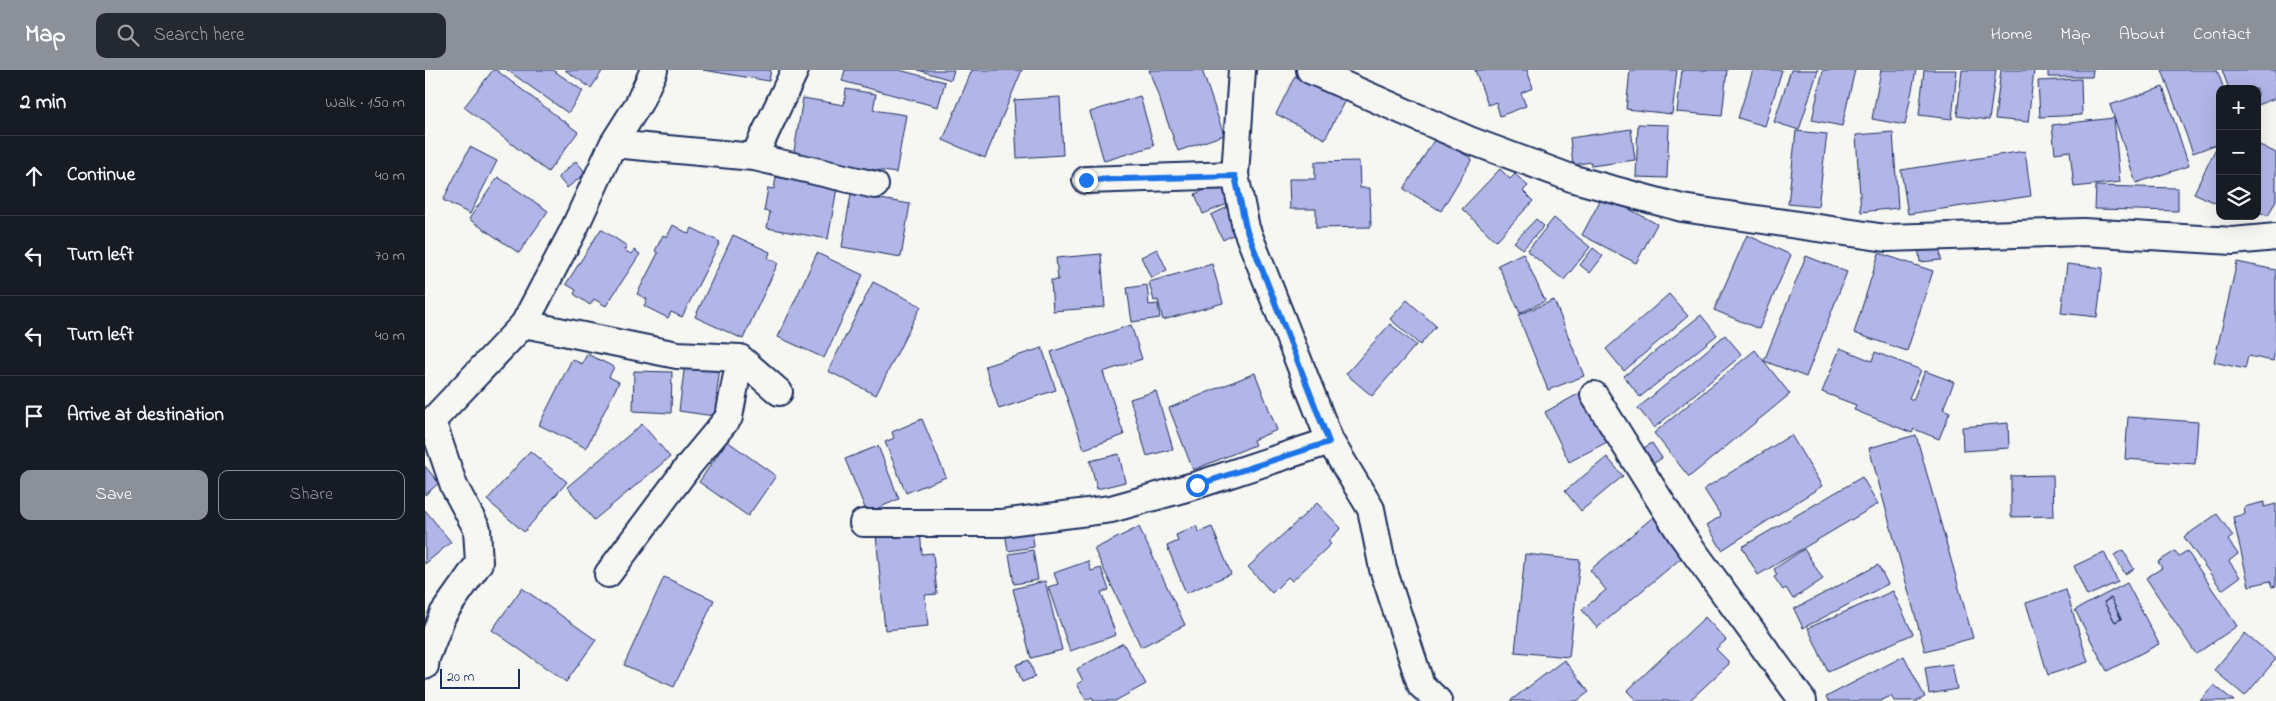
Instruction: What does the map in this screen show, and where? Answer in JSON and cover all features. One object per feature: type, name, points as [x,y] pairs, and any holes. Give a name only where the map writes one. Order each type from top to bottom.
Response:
[{"type":"street","points":[[425,666],[425,658],[443,614],[479,562],[477,529],[454,486],[433,421],[524,324],[573,231],[613,144],[639,103],[654,70]]},
{"type":"street","points":[[754,157],[795,70]]},
{"type":"street","points":[[1242,70],[1235,176],[1246,228],[1329,442],[1371,510],[1383,569],[1422,696]]},
{"type":"street","points":[[1310,70],[1469,140],[1557,172],[1682,208],[1886,238],[2083,232],[2233,241],[2276,237]]},
{"type":"street","points":[[613,144],[754,157],[875,185]]},
{"type":"street","points":[[1086,180],[1235,176]]},
{"type":"street","points":[[524,324],[677,355],[741,358],[779,392]]},
{"type":"street","points":[[608,574],[689,464],[729,417],[741,358]]},
{"type":"street","points":[[1594,395],[1681,534],[1803,701]]},
{"type":"street","points":[[863,523],[1001,522],[1111,509],[1197,485],[1329,442]]},
{"type":"building","points":[[493,70],[496,70],[578,132],[548,172],[464,107]]},
{"type":"building","points":[[507,70],[553,70],[583,91],[568,113]]},
{"type":"building","points":[[565,70],[603,70],[591,88]]},
{"type":"building","points":[[703,70],[771,70],[769,81]]},
{"type":"building","points":[[845,70],[899,70],[945,82],[938,107],[842,81]]},
{"type":"building","points":[[918,70],[954,70],[951,80]]},
{"type":"building","points":[[972,70],[1022,70],[985,158],[943,140]]},
{"type":"building","points":[[1149,70],[1202,70],[1224,135],[1178,151]]},
{"type":"building","points":[[1475,70],[1527,70],[1533,88],[1521,93],[1526,106],[1500,116],[1496,102],[1488,105]]},
{"type":"building","points":[[1630,70],[1677,70],[1672,114],[1626,109]]},
{"type":"building","points":[[1682,70],[1727,70],[1722,116],[1677,112]]},
{"type":"building","points":[[1753,70],[1782,70],[1765,126],[1738,118]]},
{"type":"building","points":[[1791,70],[1818,70],[1799,130],[1774,122]]},
{"type":"building","points":[[1823,70],[1855,70],[1842,126],[1812,120]]},
{"type":"building","points":[[1881,70],[1916,70],[1905,125],[1872,119]]},
{"type":"building","points":[[1924,70],[1957,70],[1952,119],[1919,115]]},
{"type":"building","points":[[1962,70],[1996,70],[1989,120],[1957,116]]},
{"type":"building","points":[[2001,70],[2034,70],[2028,122],[1995,119]]},
{"type":"building","points":[[2048,70],[2093,70],[2092,77],[2048,77]]},
{"type":"building","points":[[2162,70],[2217,70],[2223,85],[2216,85],[2216,144],[2193,153]]},
{"type":"building","points":[[2222,70],[2276,70],[2276,98],[2261,104],[2261,85],[2228,85]]},
{"type":"building","points":[[1295,76],[1345,100],[1325,139],[1276,114]]},
{"type":"building","points":[[2081,79],[2082,115],[2040,117],[2038,81]]},
{"type":"building","points":[[2163,87],[2189,166],[2136,183],[2110,105]]},
{"type":"building","points":[[846,89],[876,94],[873,110],[906,115],[896,173],[793,157],[803,98],[844,105]]},
{"type":"building","points":[[1140,96],[1154,146],[1104,161],[1090,112]]},
{"type":"building","points":[[1060,97],[1063,155],[1017,158],[1014,100]]},
{"type":"building","points":[[2114,118],[2120,182],[2074,187],[2070,151],[2055,153],[2052,125]]},
{"type":"building","points":[[1638,124],[1669,125],[1667,178],[1636,177]]},
{"type":"building","points":[[1631,129],[1635,160],[1591,166],[1591,162],[1573,165],[1570,138]]},
{"type":"building","points":[[1796,131],[1827,134],[1818,207],[1788,204]]},
{"type":"building","points":[[1893,132],[1898,208],[1861,212],[1856,135]]},
{"type":"building","points":[[1436,137],[1472,159],[1441,211],[1404,189]]},
{"type":"building","points":[[2261,146],[2276,153],[2276,200],[2268,216],[2261,213]]},
{"type":"building","points":[[470,147],[497,161],[470,214],[443,200]]},
{"type":"building","points":[[2216,148],[2216,203],[2194,193]]},
{"type":"building","points":[[2025,151],[2031,196],[1908,214],[1901,170]]},
{"type":"building","points":[[576,161],[586,173],[567,188],[558,177]]},
{"type":"building","points":[[1359,161],[1360,188],[1370,188],[1371,227],[1316,228],[1316,209],[1290,209],[1289,179],[1315,179],[1315,162]]},
{"type":"building","points":[[1500,169],[1510,179],[1515,174],[1528,186],[1523,191],[1533,201],[1496,241],[1462,209]]},
{"type":"building","points":[[498,177],[548,211],[519,253],[469,219]]},
{"type":"building","points":[[776,177],[837,188],[828,239],[767,228],[770,212],[764,211],[768,188],[774,189]]},
{"type":"building","points":[[1221,183],[1230,203],[1203,214],[1195,194]]},
{"type":"building","points":[[2096,186],[2178,188],[2178,211],[2095,209]]},
{"type":"building","points":[[851,194],[910,204],[901,257],[842,247]]},
{"type":"building","points":[[1603,195],[1657,224],[1636,263],[1582,235]]},
{"type":"building","points":[[1230,206],[1241,231],[1223,240],[1211,215]]},
{"type":"building","points":[[1554,218],[1590,247],[1564,280],[1527,251]]},
{"type":"building","points":[[1536,219],[1544,226],[1523,249],[1514,242]]},
{"type":"building","points":[[673,225],[689,234],[692,228],[720,242],[682,317],[671,312],[668,318],[644,306],[647,299],[637,294],[658,253],[655,251],[663,235],[667,237]]},
{"type":"building","points":[[601,229],[627,246],[624,250],[631,254],[634,250],[640,254],[606,306],[594,299],[590,305],[574,294],[576,290],[566,284]]},
{"type":"building","points":[[733,235],[770,252],[768,258],[778,263],[743,339],[695,317]]},
{"type":"building","points":[[1747,235],[1791,255],[1759,329],[1714,310]]},
{"type":"building","points":[[1939,242],[1941,260],[1920,262],[1918,245]]},
{"type":"building","points":[[1593,248],[1603,256],[1590,273],[1580,265]]},
{"type":"building","points":[[1157,249],[1167,270],[1151,278],[1141,257]]},
{"type":"building","points":[[817,253],[863,275],[824,358],[778,337]]},
{"type":"building","points":[[1523,253],[1545,301],[1520,313],[1498,265]]},
{"type":"building","points":[[1879,253],[1933,271],[1907,351],[1854,333]]},
{"type":"building","points":[[1101,254],[1105,307],[1053,311],[1051,280],[1058,280],[1056,258]]},
{"type":"building","points":[[1806,256],[1847,272],[1806,377],[1764,361]]},
{"type":"building","points":[[2237,262],[2276,270],[2276,345],[2273,361],[2248,356],[2245,369],[2214,362]]},
{"type":"building","points":[[1212,264],[1223,303],[1163,320],[1158,300],[1154,301],[1149,282]]},
{"type":"building","points":[[2067,264],[2103,268],[2097,317],[2061,313]]},
{"type":"building","points":[[873,282],[921,306],[876,395],[828,371]]},
{"type":"building","points":[[1147,285],[1149,305],[1158,304],[1160,318],[1132,322],[1127,288]]},
{"type":"building","points":[[1669,294],[1688,316],[1624,371],[1606,349]]},
{"type":"building","points":[[1407,300],[1436,326],[1420,345],[1390,319]]},
{"type":"building","points":[[1554,300],[1584,376],[1548,390],[1518,315]]},
{"type":"building","points":[[1701,315],[1717,335],[1640,397],[1624,376]]},
{"type":"building","points":[[1390,324],[1416,345],[1372,396],[1346,374]]},
{"type":"building","points":[[1131,325],[1142,359],[1103,372],[1124,435],[1084,449],[1051,352]]},
{"type":"building","points":[[1725,335],[1742,355],[1654,428],[1638,408]]},
{"type":"building","points":[[1042,348],[1056,390],[999,409],[985,366]]},
{"type":"building","points":[[1840,348],[1872,361],[1875,352],[1921,370],[1909,398],[1913,400],[1925,371],[1954,382],[1943,409],[1950,412],[1939,439],[1914,429],[1912,433],[1854,410],[1856,405],[1822,392]]},
{"type":"building","points":[[1755,350],[1790,394],[1689,477],[1654,433]]},
{"type":"building","points":[[587,354],[614,367],[609,377],[619,382],[586,448],[539,425],[572,359],[582,364]]},
{"type":"building","points":[[685,363],[720,367],[714,416],[679,411]]},
{"type":"building","points":[[634,371],[672,372],[671,413],[633,411]]},
{"type":"building","points":[[1255,373],[1277,430],[1253,440],[1255,445],[1193,470],[1169,408]]},
{"type":"building","points":[[1156,391],[1173,449],[1147,456],[1130,399]]},
{"type":"building","points":[[1582,392],[1607,442],[1569,462],[1545,412]]},
{"type":"building","points":[[2128,417],[2198,422],[2195,464],[2125,459]]},
{"type":"building","points":[[922,419],[946,477],[906,493],[885,442],[894,438],[892,432]]},
{"type":"building","points":[[2008,423],[2009,448],[1963,451],[1962,427]]},
{"type":"building","points":[[642,424],[670,457],[594,520],[567,487]]},
{"type":"building","points":[[1791,435],[1822,486],[1722,550],[1707,525],[1721,516],[1704,489]]},
{"type":"building","points":[[1916,435],[1973,638],[1925,651],[1869,448]]},
{"type":"building","points":[[727,441],[776,476],[748,516],[699,482]]},
{"type":"building","points":[[1652,443],[1662,458],[1648,467],[1639,451]]},
{"type":"building","points":[[878,446],[899,499],[867,513],[845,459]]},
{"type":"building","points":[[530,451],[567,482],[524,532],[487,500]]},
{"type":"building","points":[[1119,454],[1125,482],[1097,489],[1090,461]]},
{"type":"building","points":[[1607,457],[1623,476],[1581,511],[1565,491]]},
{"type":"building","points":[[425,466],[439,483],[425,495]]},
{"type":"building","points":[[2053,475],[2054,516],[2011,517],[2011,476]]},
{"type":"building","points":[[1862,477],[1878,504],[1758,575],[1742,547]]},
{"type":"building","points":[[2264,502],[2264,507],[2276,504],[2276,586],[2272,587],[2270,581],[2249,586],[2233,517],[2245,514],[2244,507]]},
{"type":"building","points":[[1317,503],[1341,528],[1328,541],[1331,544],[1292,581],[1288,577],[1272,593],[1248,567]]},
{"type":"building","points":[[425,510],[451,542],[425,564]]},
{"type":"building","points":[[2217,514],[2233,536],[2228,540],[2238,554],[2229,561],[2240,577],[2222,590],[2184,537]]},
{"type":"building","points":[[1653,517],[1685,555],[1597,628],[1582,610],[1606,590],[1590,570]]},
{"type":"building","points":[[1031,521],[1034,547],[1008,551],[1004,525]]},
{"type":"building","points":[[1196,526],[1199,532],[1212,527],[1231,574],[1186,593],[1167,546],[1178,541],[1176,535]]},
{"type":"building","points":[[1139,527],[1185,625],[1141,647],[1094,549]]},
{"type":"building","points":[[920,530],[922,554],[933,553],[937,594],[925,595],[928,626],[885,630],[876,534]]},
{"type":"building","points":[[1804,549],[1823,579],[1793,599],[1786,588],[1783,590],[1774,577],[1777,575],[1774,569]]},
{"type":"building","points":[[1033,550],[1038,580],[1014,584],[1009,554]]},
{"type":"building","points":[[2123,550],[2134,569],[2125,574],[2114,555]]},
{"type":"building","points":[[2175,551],[2179,556],[2187,551],[2237,626],[2196,654],[2146,578],[2162,568],[2158,562]]},
{"type":"building","points":[[2104,552],[2118,582],[2087,596],[2074,566]]},
{"type":"building","points":[[1525,554],[1580,560],[1569,657],[1515,652]]},
{"type":"building","points":[[1088,561],[1091,571],[1101,568],[1109,590],[1101,592],[1116,635],[1070,651],[1048,587],[1058,584],[1054,573]]},
{"type":"building","points":[[1878,565],[1888,584],[1803,628],[1794,609]]},
{"type":"building","points":[[664,577],[714,600],[674,687],[624,665]]},
{"type":"building","points":[[1045,581],[1062,650],[1031,658],[1013,589]]},
{"type":"building","points":[[2127,583],[2159,644],[2107,671],[2075,610]],"holes":[[[2111,598],[2121,619],[2115,622],[2104,602]]]},
{"type":"building","points":[[522,588],[596,640],[566,682],[492,630]]},
{"type":"building","points":[[2066,590],[2088,662],[2048,675],[2026,603]]},
{"type":"building","points":[[1893,591],[1913,634],[1828,672],[1808,628]]},
{"type":"building","points":[[2111,598],[2121,619],[2115,622],[2104,602]]},
{"type":"building","points":[[1705,617],[1726,640],[1716,649],[1730,663],[1689,701],[1637,701],[1627,691]]},
{"type":"building","points":[[2245,633],[2276,659],[2245,696],[2214,670]]},
{"type":"building","points":[[1123,643],[1146,684],[1115,701],[1094,701],[1092,697],[1086,700],[1077,684],[1083,681],[1077,669]]},
{"type":"building","points":[[1904,656],[1925,697],[1917,701],[1894,701],[1891,696],[1880,701],[1829,701],[1826,697]]},
{"type":"building","points":[[1029,660],[1035,677],[1022,682],[1016,665]]},
{"type":"building","points":[[1564,660],[1589,692],[1577,701],[1510,701]]},
{"type":"building","points":[[1952,664],[1957,689],[1929,694],[1925,668]]},
{"type":"building","points":[[2214,685],[2234,701],[2200,701]]},
{"type":"route","points":[[1086,180],[1235,176],[1246,228],[1329,442],[1197,485]]}]
